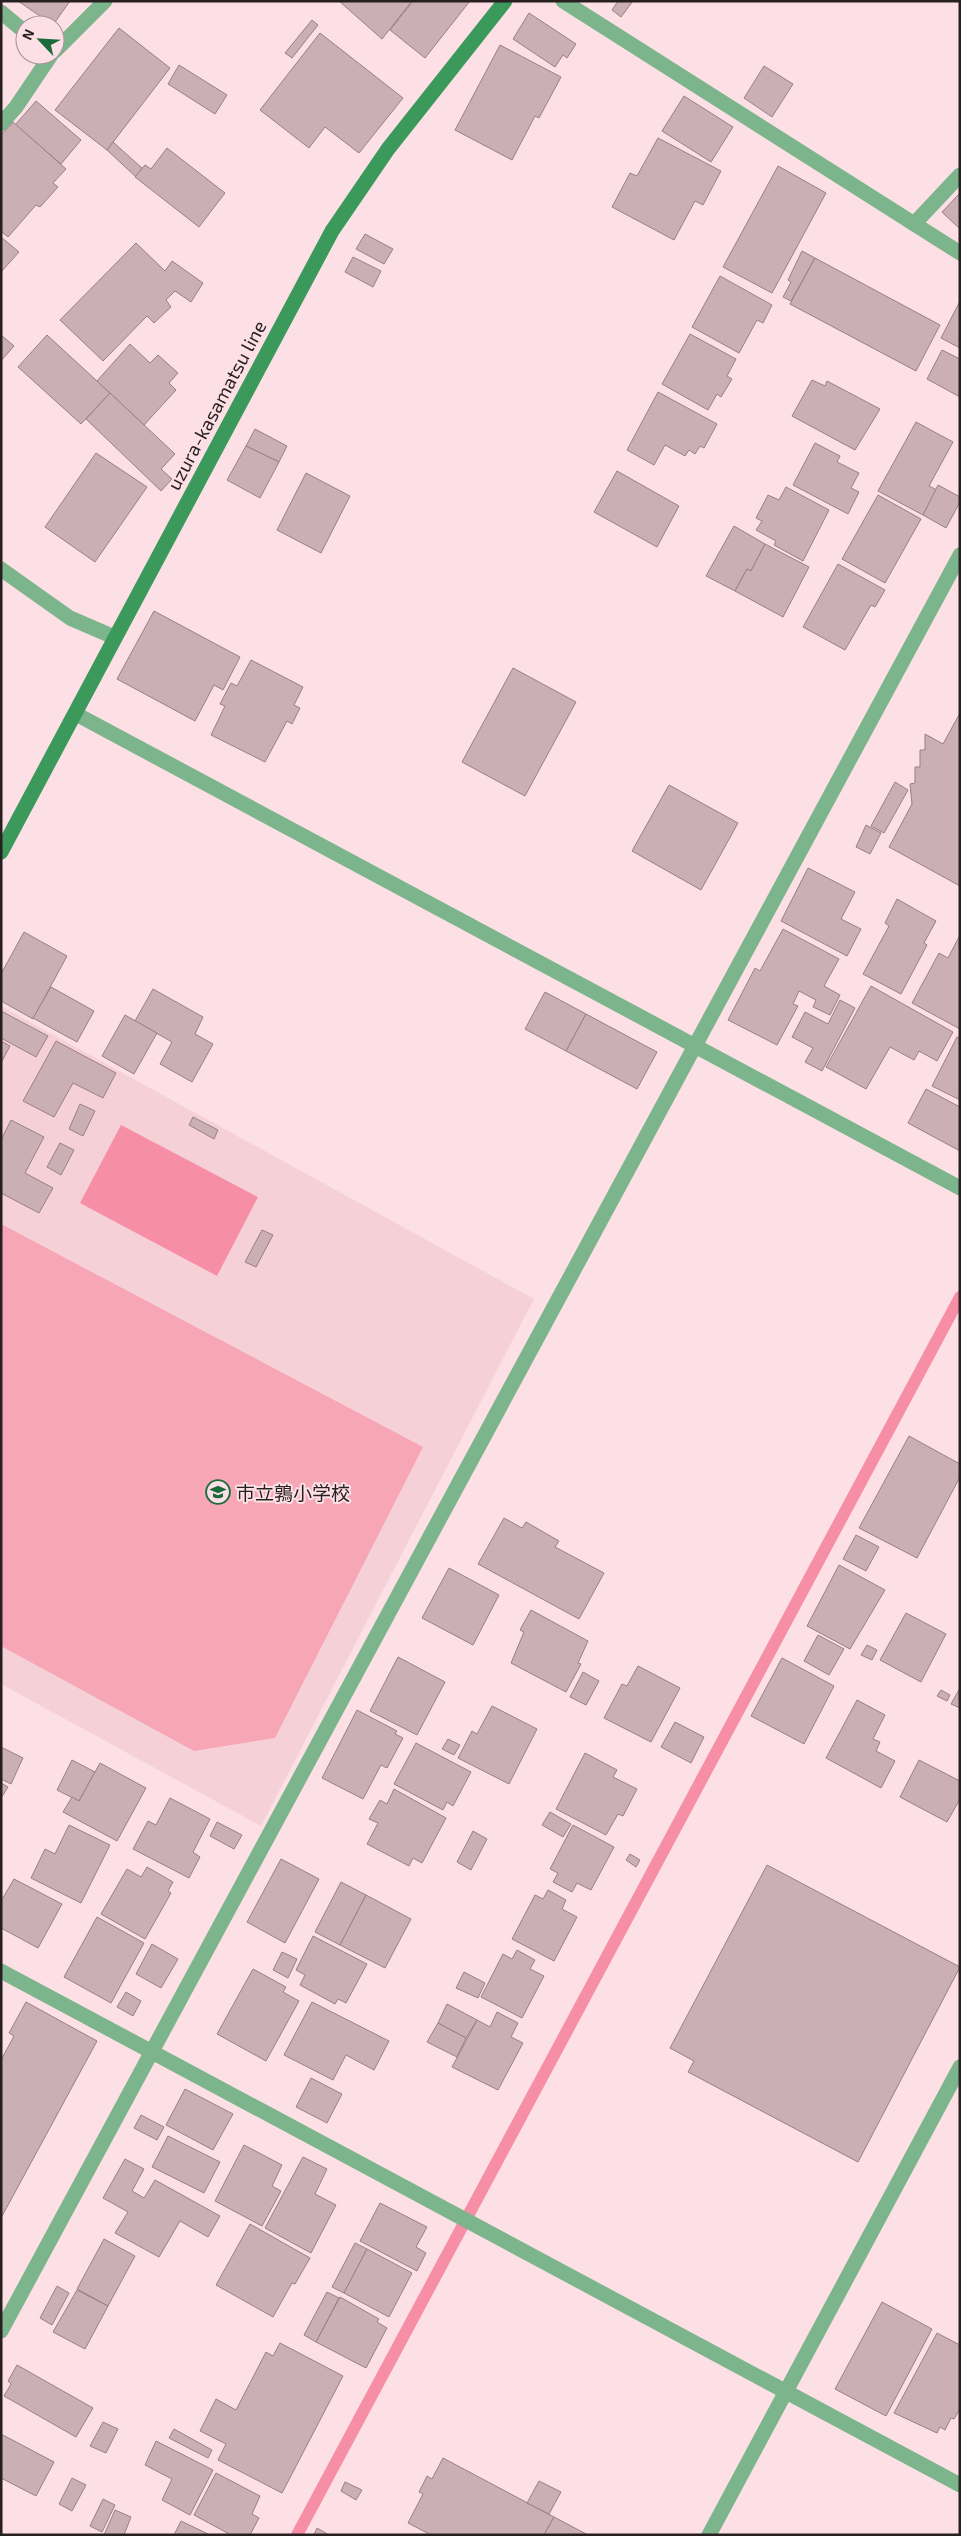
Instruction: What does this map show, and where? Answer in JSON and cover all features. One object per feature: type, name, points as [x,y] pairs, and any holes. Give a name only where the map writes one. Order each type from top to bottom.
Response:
[{"type":"main road","name":"uzura-kasamatsu line","points":[[1,852],[332,231],[388,149],[505,1]]},
{"type":"street","points":[[65,40],[105,1]]},
{"type":"street","points":[[562,1],[960,253]]},
{"type":"street","points":[[1,12],[15,24]]},
{"type":"street","points":[[1,124],[16,107],[45,65]]},
{"type":"street","points":[[914,224],[960,175]]},
{"type":"street","points":[[1,2331],[960,555]]},
{"type":"street","points":[[1,568],[70,618],[114,637]]},
{"type":"street","points":[[76,714],[960,1188]]},
{"type":"street","points":[[1,1971],[960,2485]]},
{"type":"street","points":[[709,2535],[960,2067]]},
{"type":"shaded area","name":"市立鶉小学校","points":[[1,1006],[534,1299],[261,1826],[1,1684]]},
{"type":"shaded area","points":[[121,1125],[258,1197],[217,1276],[80,1203]]},
{"type":"shaded area","points":[[1,1224],[423,1447],[275,1738],[194,1751],[1,1646]]},
{"type":"building","points":[[18,1],[70,1],[60,15],[38,15]]},
{"type":"building","points":[[339,1],[412,1],[382,39]]},
{"type":"building","points":[[413,1],[470,1],[425,58],[390,30]]},
{"type":"building","points":[[618,1],[633,1],[621,17],[612,10]]},
{"type":"building","points":[[529,13],[576,44],[567,58],[563,55],[555,67],[513,39]]},
{"type":"building","points":[[312,20],[318,25],[292,58],[285,53]]},
{"type":"building","points":[[119,28],[170,68],[107,150],[55,110]]},
{"type":"building","points":[[320,33],[403,98],[359,153],[325,127],[309,148],[260,110]]},
{"type":"building","points":[[500,45],[561,77],[539,118],[535,116],[512,160],[455,130]]},
{"type":"building","points":[[179,65],[227,95],[215,114],[168,84]]},
{"type":"building","points":[[764,66],[793,84],[772,117],[744,98]]},
{"type":"building","points":[[684,96],[733,127],[711,162],[662,131]]},
{"type":"building","points":[[36,101],[81,140],[61,164],[15,125]]},
{"type":"building","points":[[13,122],[66,169],[53,183],[58,187],[40,207],[36,205],[8,237],[1,231],[1,135]]},
{"type":"building","points":[[658,138],[721,171],[703,205],[695,201],[674,240],[612,207],[630,173],[637,176]]},
{"type":"building","points":[[113,142],[142,168],[136,177],[107,150]]},
{"type":"building","points":[[167,148],[225,193],[199,227],[135,177],[145,165],[151,169]]},
{"type":"building","points":[[778,166],[826,193],[772,293],[723,267]]},
{"type":"building","points":[[960,193],[960,229],[942,212]]},
{"type":"building","points":[[365,234],[393,249],[384,264],[356,249]]},
{"type":"building","points":[[1,237],[19,252],[1,272]]},
{"type":"building","points":[[136,243],[165,271],[172,261],[203,283],[191,302],[175,291],[166,300],[171,307],[154,323],[147,316],[103,361],[60,320]]},
{"type":"building","points":[[802,251],[815,258],[791,301],[783,297],[791,282],[788,280]]},
{"type":"building","points":[[353,257],[381,271],[373,287],[345,272]]},
{"type":"building","points":[[815,258],[940,325],[916,371],[790,304]]},
{"type":"building","points":[[720,276],[772,305],[763,323],[757,320],[739,353],[692,327]]},
{"type":"building","points":[[960,301],[960,348],[941,338]]},
{"type":"building","points":[[690,334],[736,359],[727,376],[732,379],[721,397],[717,394],[708,410],[662,384]]},
{"type":"building","points":[[1,335],[14,346],[1,361]]},
{"type":"building","points":[[47,335],[110,393],[81,424],[18,367]]},
{"type":"building","points":[[130,344],[150,363],[158,355],[178,373],[169,383],[176,390],[144,425],[97,381]]},
{"type":"building","points":[[942,350],[960,359],[960,397],[927,379]]},
{"type":"building","points":[[812,380],[825,386],[827,381],[880,409],[855,450],[792,416]]},
{"type":"building","points":[[658,392],[717,424],[704,448],[700,446],[695,454],[689,450],[685,456],[665,445],[654,465],[627,450]]},
{"type":"building","points":[[110,393],[175,454],[161,469],[172,479],[161,491],[86,419]]},
{"type":"building","points":[[916,422],[953,442],[929,486],[937,490],[923,515],[878,491]]},
{"type":"building","points":[[255,429],[287,446],[279,462],[246,446]]},
{"type":"building","points":[[815,443],[840,456],[837,462],[859,473],[851,488],[859,492],[848,514],[793,485]]},
{"type":"building","points":[[246,446],[279,462],[260,498],[227,480]]},
{"type":"building","points":[[96,453],[147,487],[95,562],[45,527]]},
{"type":"building","points":[[617,471],[679,506],[657,547],[594,512]]},
{"type":"building","points":[[306,473],[350,496],[321,553],[277,530]]},
{"type":"building","points":[[938,485],[960,497],[960,502],[946,528],[923,515]]},
{"type":"building","points":[[786,487],[829,510],[803,561],[774,545],[776,541],[756,530],[762,521],[756,518],[768,495],[779,500]]},
{"type":"building","points":[[878,495],[921,519],[885,583],[842,559]]},
{"type":"building","points":[[734,526],[765,544],[751,571],[747,569],[735,591],[706,576]]},
{"type":"building","points":[[765,544],[809,567],[783,617],[735,591],[747,569],[751,571]]},
{"type":"building","points":[[838,564],[885,590],[875,607],[871,605],[845,650],[803,627]]},
{"type":"building","points":[[154,611],[240,657],[223,690],[214,685],[195,721],[117,679]]},
{"type":"building","points":[[251,660],[303,687],[294,705],[300,708],[292,724],[287,721],[265,762],[211,735],[225,706],[220,704],[231,683],[237,686]]},
{"type":"building","points":[[513,668],[576,702],[525,796],[462,762]]},
{"type":"building","points":[[960,713],[960,886],[889,847],[912,804],[910,784],[915,783],[915,767],[920,767],[920,750],[925,750],[925,734],[943,744]]},
{"type":"building","points":[[895,782],[908,790],[884,833],[871,826]]},
{"type":"building","points":[[669,785],[738,823],[701,890],[632,851]]},
{"type":"building","points":[[866,825],[881,833],[870,854],[856,847]]},
{"type":"building","points":[[808,868],[855,892],[841,919],[861,929],[847,956],[781,921]]},
{"type":"building","points":[[897,899],[936,921],[924,943],[927,945],[901,994],[863,974],[889,926],[885,923]]},
{"type":"building","points":[[783,929],[839,959],[824,986],[840,995],[830,1015],[813,1007],[816,1000],[799,991],[793,1004],[798,1006],[777,1045],[728,1020],[755,968],[760,971]]},
{"type":"building","points":[[24,932],[67,956],[33,1019],[1,1001],[1,974]]},
{"type":"building","points":[[960,935],[960,1029],[912,1003],[939,953],[948,958]]},
{"type":"building","points":[[871,986],[953,1032],[937,1061],[919,1051],[914,1060],[890,1047],[866,1089],[826,1067]]},
{"type":"building","points":[[51,987],[94,1011],[77,1042],[33,1018]]},
{"type":"building","points":[[153,989],[203,1017],[195,1034],[213,1044],[192,1082],[160,1064],[172,1042],[135,1021]]},
{"type":"building","points":[[545,992],[586,1014],[566,1051],[525,1029]]},
{"type":"building","points":[[840,1000],[855,1008],[822,1071],[805,1062],[813,1048],[792,1037],[805,1012],[828,1024]]},
{"type":"building","points":[[1,1011],[48,1036],[36,1057],[1,1038]]},
{"type":"building","points":[[586,1014],[657,1052],[637,1089],[566,1051]]},
{"type":"building","points":[[125,1015],[157,1033],[134,1074],[102,1056]]},
{"type":"building","points":[[957,1037],[960,1038],[960,1100],[932,1086]]},
{"type":"building","points":[[1,1041],[10,1046],[1,1063]]},
{"type":"building","points":[[56,1041],[116,1073],[103,1098],[73,1083],[54,1117],[23,1101]]},
{"type":"building","points":[[926,1089],[960,1107],[960,1151],[908,1123]]},
{"type":"building","points":[[80,1104],[95,1111],[83,1136],[69,1129]]},
{"type":"building","points":[[193,1117],[218,1130],[214,1139],[189,1125]]},
{"type":"building","points":[[11,1120],[44,1137],[25,1173],[53,1188],[39,1213],[1,1193],[1,1140]]},
{"type":"building","points":[[60,1143],[74,1150],[61,1175],[47,1167]]},
{"type":"building","points":[[262,1230],[273,1235],[256,1267],[245,1262]]},
{"type":"building","points":[[909,1436],[960,1464],[960,1477],[917,1558],[859,1528]]},
{"type":"building","points":[[504,1518],[522,1528],[526,1522],[559,1541],[555,1547],[604,1573],[579,1619],[478,1564]]},
{"type":"building","points":[[856,1535],[879,1547],[866,1571],[843,1559]]},
{"type":"building","points":[[839,1565],[885,1590],[850,1649],[807,1626]]},
{"type":"building","points":[[449,1568],[499,1595],[473,1645],[422,1618]]},
{"type":"building","points":[[531,1610],[588,1641],[578,1663],[581,1664],[566,1692],[511,1663],[524,1632],[520,1630]]},
{"type":"building","points":[[906,1613],[946,1634],[921,1682],[880,1660]]},
{"type":"building","points":[[818,1635],[844,1649],[829,1675],[804,1661]]},
{"type":"building","points":[[867,1645],[877,1650],[872,1660],[861,1655]]},
{"type":"building","points":[[398,1657],[445,1682],[417,1735],[370,1711]]},
{"type":"building","points":[[782,1658],[834,1686],[804,1744],[751,1716]]},
{"type":"building","points":[[638,1666],[680,1688],[651,1742],[604,1718],[622,1684],[627,1686]]},
{"type":"building","points":[[583,1672],[599,1681],[586,1705],[570,1697]]},
{"type":"building","points":[[960,1688],[960,1708],[951,1704]]},
{"type":"building","points":[[941,1690],[950,1695],[947,1701],[937,1696]]},
{"type":"building","points":[[857,1700],[885,1715],[873,1739],[880,1742],[876,1751],[895,1761],[881,1788],[826,1758]]},
{"type":"building","points":[[492,1706],[537,1729],[509,1784],[458,1758],[472,1731],[477,1734]]},
{"type":"building","points":[[357,1710],[397,1731],[395,1734],[403,1738],[387,1768],[381,1765],[363,1799],[322,1778]]},
{"type":"building","points":[[675,1722],[704,1737],[691,1763],[661,1747]]},
{"type":"building","points":[[448,1739],[460,1745],[454,1755],[442,1749]]},
{"type":"building","points":[[416,1743],[471,1772],[453,1806],[447,1802],[443,1810],[394,1784]]},
{"type":"building","points":[[1,1747],[23,1758],[11,1784],[1,1779]]},
{"type":"building","points":[[585,1753],[617,1770],[613,1777],[637,1789],[623,1816],[618,1814],[606,1835],[556,1809]]},
{"type":"building","points":[[72,1760],[95,1772],[79,1801],[57,1790]]},
{"type":"building","points":[[919,1760],[960,1781],[960,1799],[947,1822],[900,1797]]},
{"type":"building","points":[[100,1763],[146,1788],[117,1841],[63,1812],[72,1797],[79,1801]]},
{"type":"building","points":[[1,1783],[8,1787],[1,1798]]},
{"type":"building","points":[[394,1789],[446,1818],[422,1863],[413,1858],[409,1866],[367,1844],[378,1823],[369,1819],[380,1800],[387,1804]]},
{"type":"building","points":[[170,1798],[210,1819],[193,1852],[200,1857],[189,1878],[133,1849],[148,1821],[156,1825]]},
{"type":"building","points":[[550,1812],[571,1824],[563,1837],[542,1825]]},
{"type":"building","points":[[217,1822],[242,1835],[234,1849],[210,1836]]},
{"type":"building","points":[[69,1825],[110,1845],[81,1903],[31,1878],[45,1849],[55,1854]]},
{"type":"building","points":[[573,1825],[614,1847],[591,1890],[577,1883],[572,1892],[553,1882],[558,1873],[550,1869]]},
{"type":"building","points":[[473,1831],[487,1839],[471,1870],[457,1862]]},
{"type":"building","points":[[630,1854],[640,1860],[636,1867],[626,1860]]},
{"type":"building","points":[[281,1859],[319,1879],[285,1943],[247,1922]]},
{"type":"building","points":[[767,1865],[960,1967],[858,2162],[688,2072],[694,2061],[670,2048]]},
{"type":"building","points":[[147,1867],[173,1882],[168,1891],[171,1893],[145,1939],[101,1914],[127,1869],[141,1877]]},
{"type":"building","points":[[14,1879],[62,1904],[38,1948],[1,1928],[1,1901]]},
{"type":"building","points":[[341,1882],[366,1895],[340,1945],[315,1932]]},
{"type":"building","points":[[548,1890],[566,1900],[562,1909],[577,1917],[554,1961],[512,1939],[535,1895],[543,1899]]},
{"type":"building","points":[[366,1895],[411,1919],[385,1968],[340,1945]]},
{"type":"building","points":[[97,1917],[144,1943],[111,2003],[64,1977]]},
{"type":"building","points":[[313,1936],[367,1964],[346,2003],[338,1999],[335,2004],[300,1985],[305,1975],[296,1970]]},
{"type":"building","points":[[152,1944],[178,1959],[161,1988],[136,1974]]},
{"type":"building","points":[[517,1950],[535,1960],[530,1969],[544,1976],[522,2018],[481,1997],[503,1954],[512,1959]]},
{"type":"building","points":[[282,1952],[297,1959],[288,1978],[273,1970]]},
{"type":"building","points":[[253,1969],[286,1987],[283,1992],[299,2001],[266,2061],[217,2034]]},
{"type":"building","points":[[464,1972],[485,1983],[478,1998],[456,1988]]},
{"type":"building","points":[[126,1992],[141,2001],[133,2016],[117,2007]]},
{"type":"building","points":[[26,2002],[97,2041],[1,2218],[1,2060],[14,2036],[9,2033]]},
{"type":"building","points":[[312,2002],[389,2041],[374,2070],[346,2055],[333,2080],[284,2055]]},
{"type":"building","points":[[447,2004],[477,2020],[466,2038],[438,2023]]},
{"type":"building","points":[[497,2012],[518,2023],[511,2037],[523,2043],[498,2090],[452,2067],[477,2020],[490,2027]]},
{"type":"building","points":[[438,2023],[466,2038],[457,2057],[427,2042]]},
{"type":"building","points":[[311,2078],[342,2094],[327,2123],[296,2107]]},
{"type":"building","points":[[185,2089],[233,2114],[213,2150],[166,2125]]},
{"type":"building","points":[[141,2115],[164,2127],[157,2140],[134,2128]]},
{"type":"building","points":[[168,2136],[220,2162],[204,2193],[152,2167]]},
{"type":"building","points":[[244,2145],[282,2165],[272,2186],[281,2191],[262,2226],[215,2201]]},
{"type":"building","points":[[303,2157],[327,2169],[315,2194],[336,2205],[311,2253],[265,2228]]},
{"type":"building","points":[[125,2159],[144,2169],[132,2191],[144,2198],[155,2180],[220,2216],[208,2237],[180,2221],[159,2257],[115,2233],[128,2212],[103,2198]]},
{"type":"building","points":[[380,2203],[427,2227],[416,2247],[426,2253],[417,2271],[360,2241]]},
{"type":"building","points":[[250,2224],[310,2258],[295,2284],[292,2283],[273,2317],[216,2285]]},
{"type":"building","points":[[104,2239],[135,2256],[108,2306],[77,2289]]},
{"type":"building","points":[[355,2243],[367,2249],[344,2293],[332,2287]]},
{"type":"building","points":[[367,2249],[412,2273],[389,2317],[344,2293]]},
{"type":"building","points":[[57,2286],[69,2293],[52,2325],[40,2318]]},
{"type":"building","points":[[77,2290],[108,2306],[85,2349],[53,2332]]},
{"type":"building","points":[[327,2292],[339,2298],[316,2342],[304,2335]]},
{"type":"building","points":[[340,2297],[379,2319],[377,2322],[387,2328],[366,2368],[316,2342]]},
{"type":"building","points":[[882,2302],[932,2329],[886,2416],[835,2389]]},
{"type":"building","points":[[937,2333],[960,2345],[960,2409],[954,2419],[951,2418],[945,2430],[940,2427],[937,2433],[894,2413]]},
{"type":"building","points":[[280,2343],[343,2376],[282,2493],[218,2460],[226,2444],[200,2431],[216,2399],[236,2410],[266,2352],[273,2356]]},
{"type":"building","points":[[17,2365],[93,2408],[76,2437],[4,2396],[11,2384],[8,2381]]},
{"type":"building","points":[[103,2422],[118,2429],[106,2453],[90,2446]]},
{"type":"building","points":[[174,2429],[212,2450],[208,2458],[169,2438]]},
{"type":"building","points":[[1,2434],[54,2462],[36,2496],[1,2478]]},
{"type":"building","points":[[156,2441],[213,2470],[190,2515],[162,2500],[172,2479],[145,2465]]},
{"type":"building","points":[[443,2458],[554,2517],[544,2535],[431,2535],[408,2523],[423,2494],[419,2492],[427,2476],[432,2479]]},
{"type":"building","points":[[216,2473],[260,2496],[252,2514],[259,2518],[250,2535],[231,2535],[194,2515]]},
{"type":"building","points":[[72,2478],[86,2485],[72,2511],[59,2504]]},
{"type":"building","points":[[539,2481],[561,2492],[549,2514],[527,2503]]},
{"type":"building","points":[[345,2482],[362,2490],[356,2500],[341,2491]]},
{"type":"building","points":[[103,2499],[115,2505],[102,2532],[90,2526]]},
{"type":"building","points":[[115,2510],[131,2517],[124,2535],[104,2535]]},
{"type":"building","points":[[554,2517],[588,2535],[544,2535]]},
{"type":"building","points":[[181,2521],[210,2535],[174,2535]]},
{"type":"building","points":[[317,2528],[329,2535],[314,2535]]},
{"type":"waterway","points":[[297,2535],[960,1297]]},
{"type":"place","name":"市立鶉小学校","points":[[218,1492]]}]
